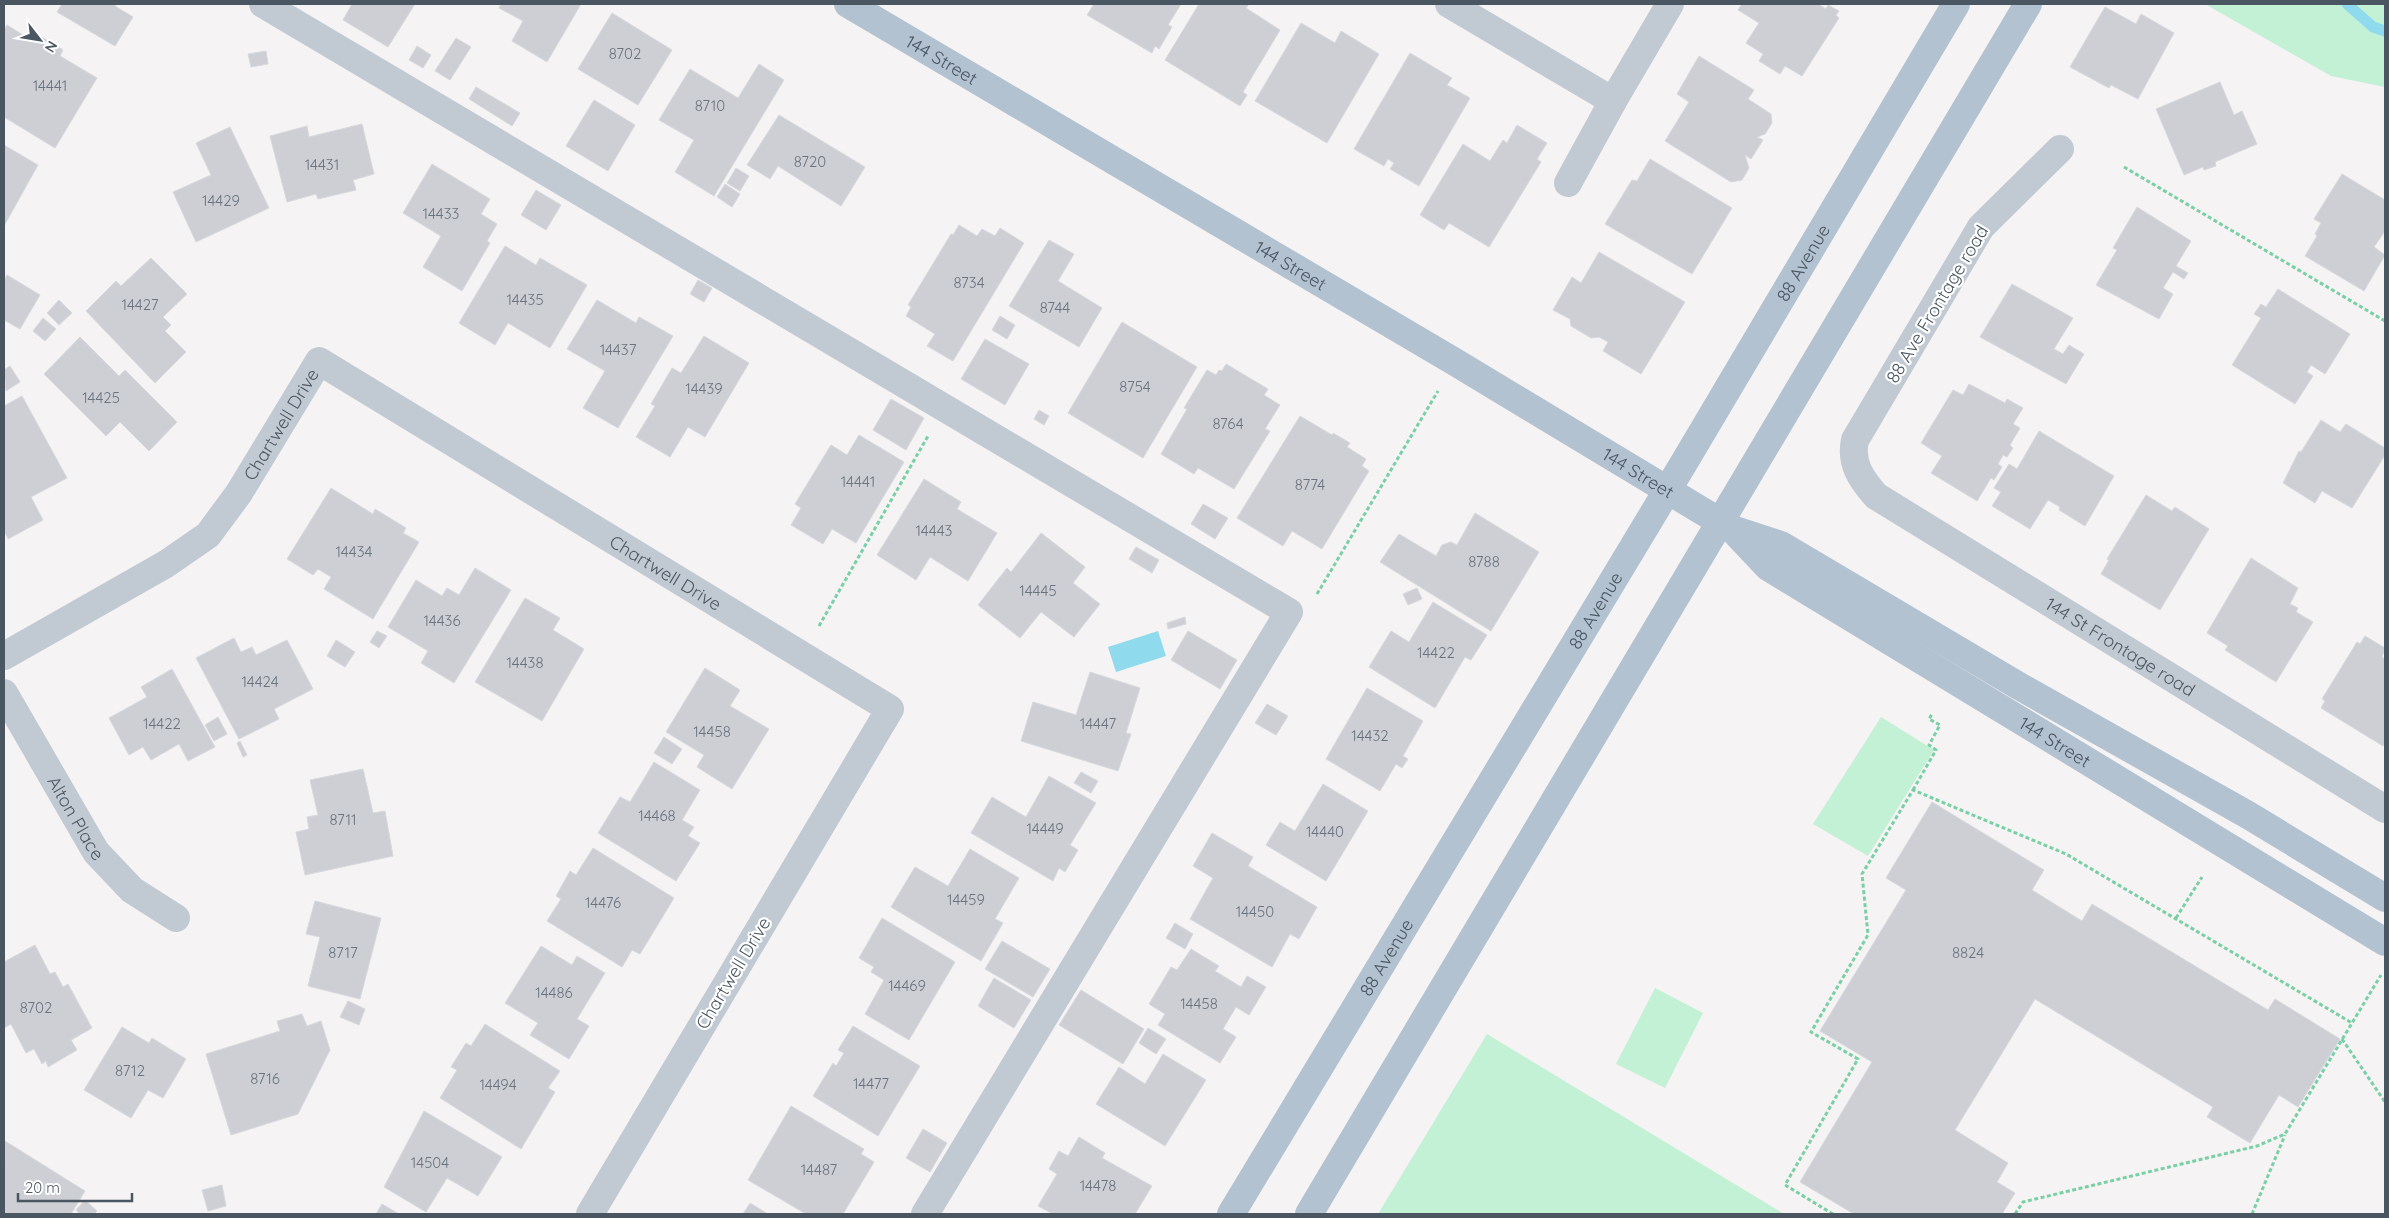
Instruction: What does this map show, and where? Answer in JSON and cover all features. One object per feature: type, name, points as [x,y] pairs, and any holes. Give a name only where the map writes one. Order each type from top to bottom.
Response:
[{"type":"main road","name":"144 Street","points":[[848,4],[1455,362],[1726,526],[1781,545],[2019,686],[2248,815],[2385,898]]},
{"type":"main road","name":"88 Avenue","points":[[1231,1214],[1667,490],[1956,4]]},
{"type":"main road","points":[[1309,1214],[1726,526],[2028,4]]},
{"type":"main road","name":"144 Street","points":[[1726,526],[1768,567],[2385,942]]},
{"type":"street","points":[[263,4],[1289,612],[925,1214]]},
{"type":"street","points":[[1449,4],[1613,101]]},
{"type":"street","points":[[1568,183],[1670,4]]},
{"type":"street","name":"88 Ave Frontage road","points":[[1861,478],[1852,453],[1855,440],[1982,227],[2060,149]]},
{"type":"street","name":"Chartwell Drive","points":[[4,656],[166,564],[208,535],[239,493],[320,361],[890,709],[590,1214]]},
{"type":"street","name":"144 St Frontage road","points":[[1861,478],[1876,496],[2385,809]]},
{"type":"street","name":"Alton Place","points":[[4,693],[96,852],[132,890],[176,918]]},
{"type":"path","points":[[2124,167],[2385,321]]},
{"type":"path","points":[[1289,612],[1314,598],[1455,362]]},
{"type":"path","points":[[802,655],[945,407]]},
{"type":"path","points":[[1833,1214],[1785,1185],[1858,1059],[1811,1032],[1868,935],[1862,874],[1936,750],[1929,745],[1940,725],[1929,719],[1932,714]]},
{"type":"path","points":[[1913,790],[2066,854],[2352,1023]]},
{"type":"path","points":[[2176,918],[2202,877]]},
{"type":"path","points":[[2252,1214],[2285,1134],[2385,968]]},
{"type":"path","points":[[2342,1039],[2385,1102]]},
{"type":"path","points":[[2015,1214],[2023,1202],[2257,1146],[2285,1134]]},
{"type":"green space","points":[[2205,4],[2385,4],[2385,87],[2331,76]]},
{"type":"green space","points":[[1881,717],[1934,750],[1868,856],[1813,824]]},
{"type":"green space","points":[[1655,988],[1703,1013],[1665,1088],[1616,1064]]},
{"type":"green space","points":[[1487,1034],[1784,1214],[1378,1214]]},
{"type":"water","points":[[1158,631],[1166,656],[1116,672],[1108,647]]},
{"type":"building","points":[[62,4],[116,4],[115,6],[133,17],[115,46],[57,12]]},
{"type":"building","points":[[352,4],[415,4],[388,47],[343,20]]},
{"type":"building","points":[[501,4],[581,4],[547,62],[512,41],[523,21],[499,8]]},
{"type":"building","points":[[1094,4],[1181,4],[1168,25],[1172,27],[1159,49],[1155,46],[1152,53],[1087,15]]},
{"type":"building","points":[[1199,4],[1249,4],[1246,8],[1280,30],[1243,92],[1247,95],[1240,106],[1165,60]]},
{"type":"building","points":[[1742,4],[1818,4],[1826,9],[1828,5],[1839,11],[1836,15],[1839,18],[1802,76],[1785,66],[1780,74],[1759,61],[1763,54],[1746,43],[1759,23],[1738,10]]},
{"type":"building","points":[[2105,7],[2136,24],[2141,14],[2174,33],[2138,99],[2111,85],[2109,88],[2070,67]]},
{"type":"building","points":[[612,13],[672,50],[638,105],[578,69]]},
{"type":"building","points":[[1301,23],[1335,43],[1341,31],[1379,54],[1327,143],[1255,101]]},
{"type":"building","points":[[7,25],[26,37],[30,30],[63,50],[60,56],[97,78],[55,148],[4,117],[4,30]]},
{"type":"building","points":[[456,38],[471,47],[450,80],[435,71]]},
{"type":"building","points":[[417,46],[431,55],[423,68],[409,60]]},
{"type":"building","points":[[266,51],[268,64],[251,67],[248,54]]},
{"type":"building","points":[[1410,53],[1452,78],[1447,85],[1470,98],[1419,186],[1390,169],[1394,163],[1388,159],[1384,166],[1354,149]]},
{"type":"building","points":[[1699,56],[1754,90],[1748,99],[1771,114],[1772,123],[1765,134],[1757,137],[1763,140],[1751,159],[1745,155],[1749,168],[1742,180],[1731,182],[1665,141],[1689,102],[1677,94]]},
{"type":"building","points":[[759,64],[784,80],[714,196],[675,172],[694,140],[659,120],[690,69],[738,98]]},
{"type":"building","points":[[2220,82],[2234,115],[2242,111],[2257,144],[2215,162],[2216,166],[2204,170],[2203,167],[2184,175],[2156,109]]},
{"type":"building","points":[[476,87],[520,113],[512,126],[469,99]]},
{"type":"building","points":[[594,100],[635,125],[608,171],[566,146]]},
{"type":"building","points":[[779,115],[865,167],[841,206],[778,166],[770,179],[747,165]]},
{"type":"building","points":[[362,124],[374,174],[353,180],[356,190],[318,199],[316,194],[287,202],[270,136],[307,126],[309,137]]},
{"type":"building","points":[[1517,125],[1547,143],[1537,159],[1541,162],[1489,247],[1449,223],[1444,230],[1420,215],[1463,144],[1490,161],[1503,140],[1507,143]]},
{"type":"building","points":[[230,127],[269,208],[196,242],[173,192],[211,175],[196,143]]},
{"type":"building","points":[[4,145],[38,165],[4,226]]},
{"type":"building","points":[[1650,159],[1732,208],[1692,274],[1605,224],[1632,180],[1637,181]]},
{"type":"building","points":[[432,164],[490,199],[481,214],[497,224],[487,241],[490,243],[462,291],[423,267],[441,236],[403,213]]},
{"type":"building","points":[[736,168],[749,176],[740,191],[727,183]]},
{"type":"building","points":[[2342,174],[2385,200],[2385,231],[2374,247],[2385,255],[2364,291],[2305,256],[2317,236],[2315,234],[2321,223],[2314,219]]},
{"type":"building","points":[[725,184],[740,194],[732,207],[717,197]]},
{"type":"building","points":[[536,190],[561,205],[546,230],[521,215]]},
{"type":"building","points":[[2137,207],[2191,241],[2176,266],[2188,273],[2184,279],[2173,272],[2163,288],[2173,294],[2159,319],[2096,285],[2117,250],[2113,248]]},
{"type":"building","points":[[959,225],[977,236],[982,229],[995,236],[1000,228],[1024,243],[953,361],[927,346],[935,334],[906,316],[911,307],[908,305],[951,234],[953,235]]},
{"type":"building","points":[[1049,240],[1074,254],[1058,281],[1102,308],[1079,347],[1009,306]]},
{"type":"building","points":[[505,246],[536,265],[540,258],[587,285],[550,348],[508,323],[495,345],[459,323]]},
{"type":"building","points":[[1599,252],[1685,302],[1641,374],[1603,351],[1608,342],[1599,337],[1591,338],[1571,326],[1570,319],[1553,310],[1572,277],[1581,283]]},
{"type":"building","points":[[151,258],[187,294],[163,317],[171,325],[165,331],[186,352],[155,383],[86,311],[116,281],[121,286]]},
{"type":"building","points":[[7,275],[40,295],[20,329],[4,320],[4,281]]},
{"type":"building","points":[[698,280],[712,288],[704,302],[690,294]]},
{"type":"building","points":[[2012,284],[2073,318],[2054,349],[2063,354],[2069,345],[2084,354],[2066,384],[1980,337]]},
{"type":"building","points":[[2278,289],[2350,334],[2325,374],[2311,365],[2307,372],[2313,376],[2295,404],[2232,365],[2261,318],[2254,314],[2261,304],[2266,307]]},
{"type":"building","points":[[59,300],[72,313],[59,325],[47,313]]},
{"type":"building","points":[[597,300],[636,323],[639,317],[673,336],[618,428],[583,408],[605,371],[567,349]]},
{"type":"building","points":[[1000,316],[1015,325],[1007,339],[992,330]]},
{"type":"building","points":[[43,318],[56,329],[45,341],[33,331]]},
{"type":"building","points":[[1122,322],[1197,367],[1143,458],[1068,413]]},
{"type":"building","points":[[704,336],[749,363],[705,437],[688,427],[670,457],[636,437],[655,406],[651,404],[672,368],[681,373]]},
{"type":"building","points":[[80,337],[119,376],[125,370],[177,422],[149,451],[120,422],[106,436],[44,374]]},
{"type":"building","points":[[985,339],[1029,364],[1005,405],[961,379]]},
{"type":"building","points":[[1226,364],[1268,389],[1264,395],[1280,405],[1265,429],[1270,431],[1234,489],[1198,468],[1194,474],[1161,454],[1187,409],[1184,408],[1207,370],[1216,375],[1219,370],[1222,371]]},
{"type":"building","points":[[10,366],[20,382],[6,391],[4,370]]},
{"type":"building","points":[[1969,384],[2005,403],[2007,399],[2023,408],[2013,424],[2020,428],[2010,445],[2013,448],[2007,457],[2003,455],[1998,464],[2002,467],[1994,480],[1991,478],[1977,501],[1931,473],[1942,456],[1921,443],[1953,390],[1963,395]]},
{"type":"building","points":[[22,396],[67,478],[31,497],[43,520],[8,539],[4,530],[4,406]]},
{"type":"building","points":[[891,399],[924,418],[906,450],[873,430]]},
{"type":"building","points":[[1039,410],[1049,416],[1044,425],[1034,419]]},
{"type":"building","points":[[1300,416],[1332,435],[1333,433],[1350,443],[1347,447],[1366,459],[1362,466],[1369,471],[1322,549],[1292,531],[1283,546],[1237,518]]},
{"type":"building","points":[[2321,420],[2340,432],[2346,424],[2385,448],[2385,455],[2352,508],[2322,491],[2315,503],[2283,483],[2299,451],[2301,452]]},
{"type":"building","points":[[2039,431],[2114,476],[2085,526],[2059,510],[2060,507],[2048,500],[2030,529],[1992,506],[2001,492],[1994,488],[2009,464],[2017,469]]},
{"type":"building","points":[[859,435],[904,462],[856,543],[832,529],[823,544],[791,525],[801,508],[795,504],[831,445],[847,455]]},
{"type":"building","points":[[924,479],[961,502],[957,509],[997,533],[968,581],[930,557],[916,580],[877,555]]},
{"type":"building","points":[[331,488],[373,514],[375,509],[406,528],[403,533],[419,542],[373,619],[324,589],[331,577],[318,569],[313,575],[287,559]]},
{"type":"building","points":[[2146,495],[2172,511],[2175,507],[2209,529],[2160,610],[2101,574],[2109,560],[2107,559]]},
{"type":"building","points":[[1203,504],[1228,518],[1215,539],[1191,524]]},
{"type":"building","points":[[1475,513],[1539,552],[1491,631],[1380,562],[1399,534],[1436,556],[1442,545],[1451,542],[1457,545]]},
{"type":"building","points":[[1041,533],[1085,567],[1073,583],[1100,604],[1074,637],[1041,612],[1020,638],[978,605],[1007,568],[1011,572]]},
{"type":"building","points":[[1136,547],[1159,560],[1152,573],[1129,559]]},
{"type":"building","points":[[2251,558],[2298,588],[2290,604],[2298,608],[2296,612],[2313,622],[2276,682],[2225,650],[2228,646],[2207,633]]},
{"type":"building","points":[[475,568],[511,590],[454,683],[421,663],[428,651],[388,627],[416,580],[442,596],[447,588],[459,595]]},
{"type":"building","points":[[1417,588],[1422,599],[1408,605],[1403,594]]},
{"type":"building","points":[[525,598],[560,618],[553,630],[584,649],[542,721],[475,682]]},
{"type":"building","points":[[1433,602],[1487,635],[1471,660],[1465,657],[1435,708],[1369,667],[1391,631],[1409,642]]},
{"type":"building","points":[[1185,617],[1186,624],[1168,629],[1167,623]]},
{"type":"building","points":[[377,631],[387,636],[379,648],[370,642]]},
{"type":"building","points":[[1188,631],[1237,660],[1220,689],[1171,660]]},
{"type":"building","points":[[2365,636],[2385,648],[2382,657],[2385,659],[2385,743],[2383,746],[2321,708],[2325,701],[2322,699],[2357,642],[2360,644]]},
{"type":"building","points":[[234,638],[241,652],[252,647],[256,655],[287,640],[313,689],[274,709],[279,719],[239,739],[196,658]]},
{"type":"building","points":[[336,640],[355,652],[345,667],[327,656]]},
{"type":"building","points":[[705,668],[740,690],[730,706],[769,729],[732,789],[697,767],[704,755],[666,732]]},
{"type":"building","points":[[172,669],[215,747],[188,761],[179,744],[151,760],[143,747],[129,755],[109,718],[147,697],[141,687]]},
{"type":"building","points":[[1090,672],[1140,688],[1126,733],[1131,734],[1118,771],[1021,741],[1033,702],[1076,715]]},
{"type":"building","points":[[1367,688],[1423,721],[1403,756],[1408,759],[1402,768],[1396,764],[1380,791],[1326,759]]},
{"type":"building","points":[[1267,704],[1288,716],[1276,735],[1255,723]]},
{"type":"building","points":[[218,717],[227,734],[214,741],[205,725]]},
{"type":"building","points":[[664,737],[682,749],[672,764],[654,753]]},
{"type":"building","points":[[240,741],[247,755],[243,757],[237,743]]},
{"type":"building","points":[[654,762],[700,790],[682,820],[694,827],[688,836],[700,843],[676,881],[598,833],[620,797],[630,802]]},
{"type":"building","points":[[363,769],[373,813],[385,811],[393,856],[305,875],[296,832],[309,829],[307,817],[318,815],[310,780]]},
{"type":"building","points":[[1081,772],[1098,781],[1091,793],[1074,783]]},
{"type":"building","points":[[1049,776],[1096,803],[1070,845],[1078,850],[1065,872],[1059,868],[1053,881],[971,833],[992,797],[1026,817]]},
{"type":"building","points":[[1323,784],[1368,811],[1326,881],[1266,845],[1280,822],[1295,831]]},
{"type":"building","points":[[1932,802],[2044,870],[2032,890],[2082,921],[2092,904],[2268,1010],[2275,999],[2340,1039],[2298,1107],[2279,1095],[2250,1143],[2207,1117],[2213,1107],[2035,999],[1955,1130],[2008,1163],[1997,1182],[2015,1193],[2002,1214],[1854,1214],[1800,1182],[1872,1062],[1820,1031],[1906,890],[1886,878]]},
{"type":"building","points":[[1212,833],[1253,857],[1248,866],[1317,907],[1299,939],[1290,934],[1272,967],[1190,919],[1213,878],[1193,866]]},
{"type":"building","points":[[593,848],[674,898],[640,954],[632,950],[622,967],[547,921],[561,899],[556,896],[570,871],[576,875]]},
{"type":"building","points":[[970,849],[1019,878],[995,919],[1003,923],[981,961],[891,907],[915,867],[948,886]]},
{"type":"building","points":[[315,901],[381,918],[360,999],[308,986],[320,937],[306,934]]},
{"type":"building","points":[[882,918],[955,962],[909,1040],[865,1014],[884,980],[871,972],[874,967],[859,958]]},
{"type":"building","points":[[1175,923],[1193,934],[1185,949],[1166,938]]},
{"type":"building","points":[[1002,941],[1050,969],[1033,997],[985,969]]},
{"type":"building","points":[[35,945],[50,974],[55,972],[63,987],[68,984],[92,1028],[71,1040],[77,1050],[48,1067],[46,1061],[42,1064],[34,1049],[26,1053],[11,1024],[4,1028],[4,962]]},
{"type":"building","points":[[541,946],[572,965],[577,956],[605,973],[577,1019],[589,1026],[569,1059],[530,1035],[538,1023],[505,1003]]},
{"type":"building","points":[[1191,949],[1219,966],[1215,971],[1241,987],[1247,976],[1266,987],[1249,1015],[1236,1007],[1223,1029],[1236,1037],[1220,1063],[1158,1025],[1165,1014],[1149,1004],[1171,967],[1177,970]]},
{"type":"building","points":[[994,978],[1031,1000],[1014,1028],[978,1006]]},
{"type":"building","points":[[1081,990],[1144,1029],[1123,1064],[1059,1025]]},
{"type":"building","points":[[348,1001],[365,1009],[359,1025],[340,1017]]},
{"type":"building","points":[[302,1014],[307,1026],[321,1021],[330,1050],[298,1114],[231,1135],[206,1054],[280,1031],[277,1021]]},
{"type":"building","points":[[485,1024],[560,1071],[548,1088],[555,1092],[521,1149],[440,1098],[457,1070],[451,1067],[466,1043],[471,1046]]},
{"type":"building","points":[[853,1026],[920,1066],[878,1136],[813,1096],[833,1063],[836,1066],[844,1053],[838,1050]]},
{"type":"building","points":[[122,1027],[149,1043],[152,1038],[186,1059],[163,1098],[148,1090],[131,1118],[84,1090]]},
{"type":"building","points":[[1148,1028],[1166,1039],[1156,1054],[1139,1043]]},
{"type":"building","points":[[1163,1054],[1206,1080],[1165,1146],[1096,1104],[1119,1067],[1145,1084]]},
{"type":"building","points":[[791,1106],[864,1149],[861,1154],[874,1162],[843,1214],[806,1214],[748,1180]]},
{"type":"building","points":[[424,1111],[502,1157],[478,1196],[447,1178],[426,1212],[384,1187]]},
{"type":"building","points":[[923,1129],[947,1143],[930,1172],[906,1158]]},
{"type":"building","points":[[1079,1137],[1105,1153],[1102,1158],[1152,1186],[1135,1214],[1053,1214],[1038,1206],[1057,1174],[1049,1169],[1059,1151],[1068,1156]]},
{"type":"building","points":[[5,1141],[85,1191],[71,1214],[4,1214]]},
{"type":"building","points":[[222,1185],[226,1206],[208,1211],[202,1190]]},
{"type":"building","points":[[85,1200],[97,1211],[94,1214],[80,1214],[76,1210]]},
{"type":"building","points":[[750,1203],[768,1214],[743,1214]]},
{"type":"building","points":[[382,1204],[399,1214],[376,1214]]},
{"type":"waterway","points":[[2347,4],[2373,27],[2385,31]]}]
